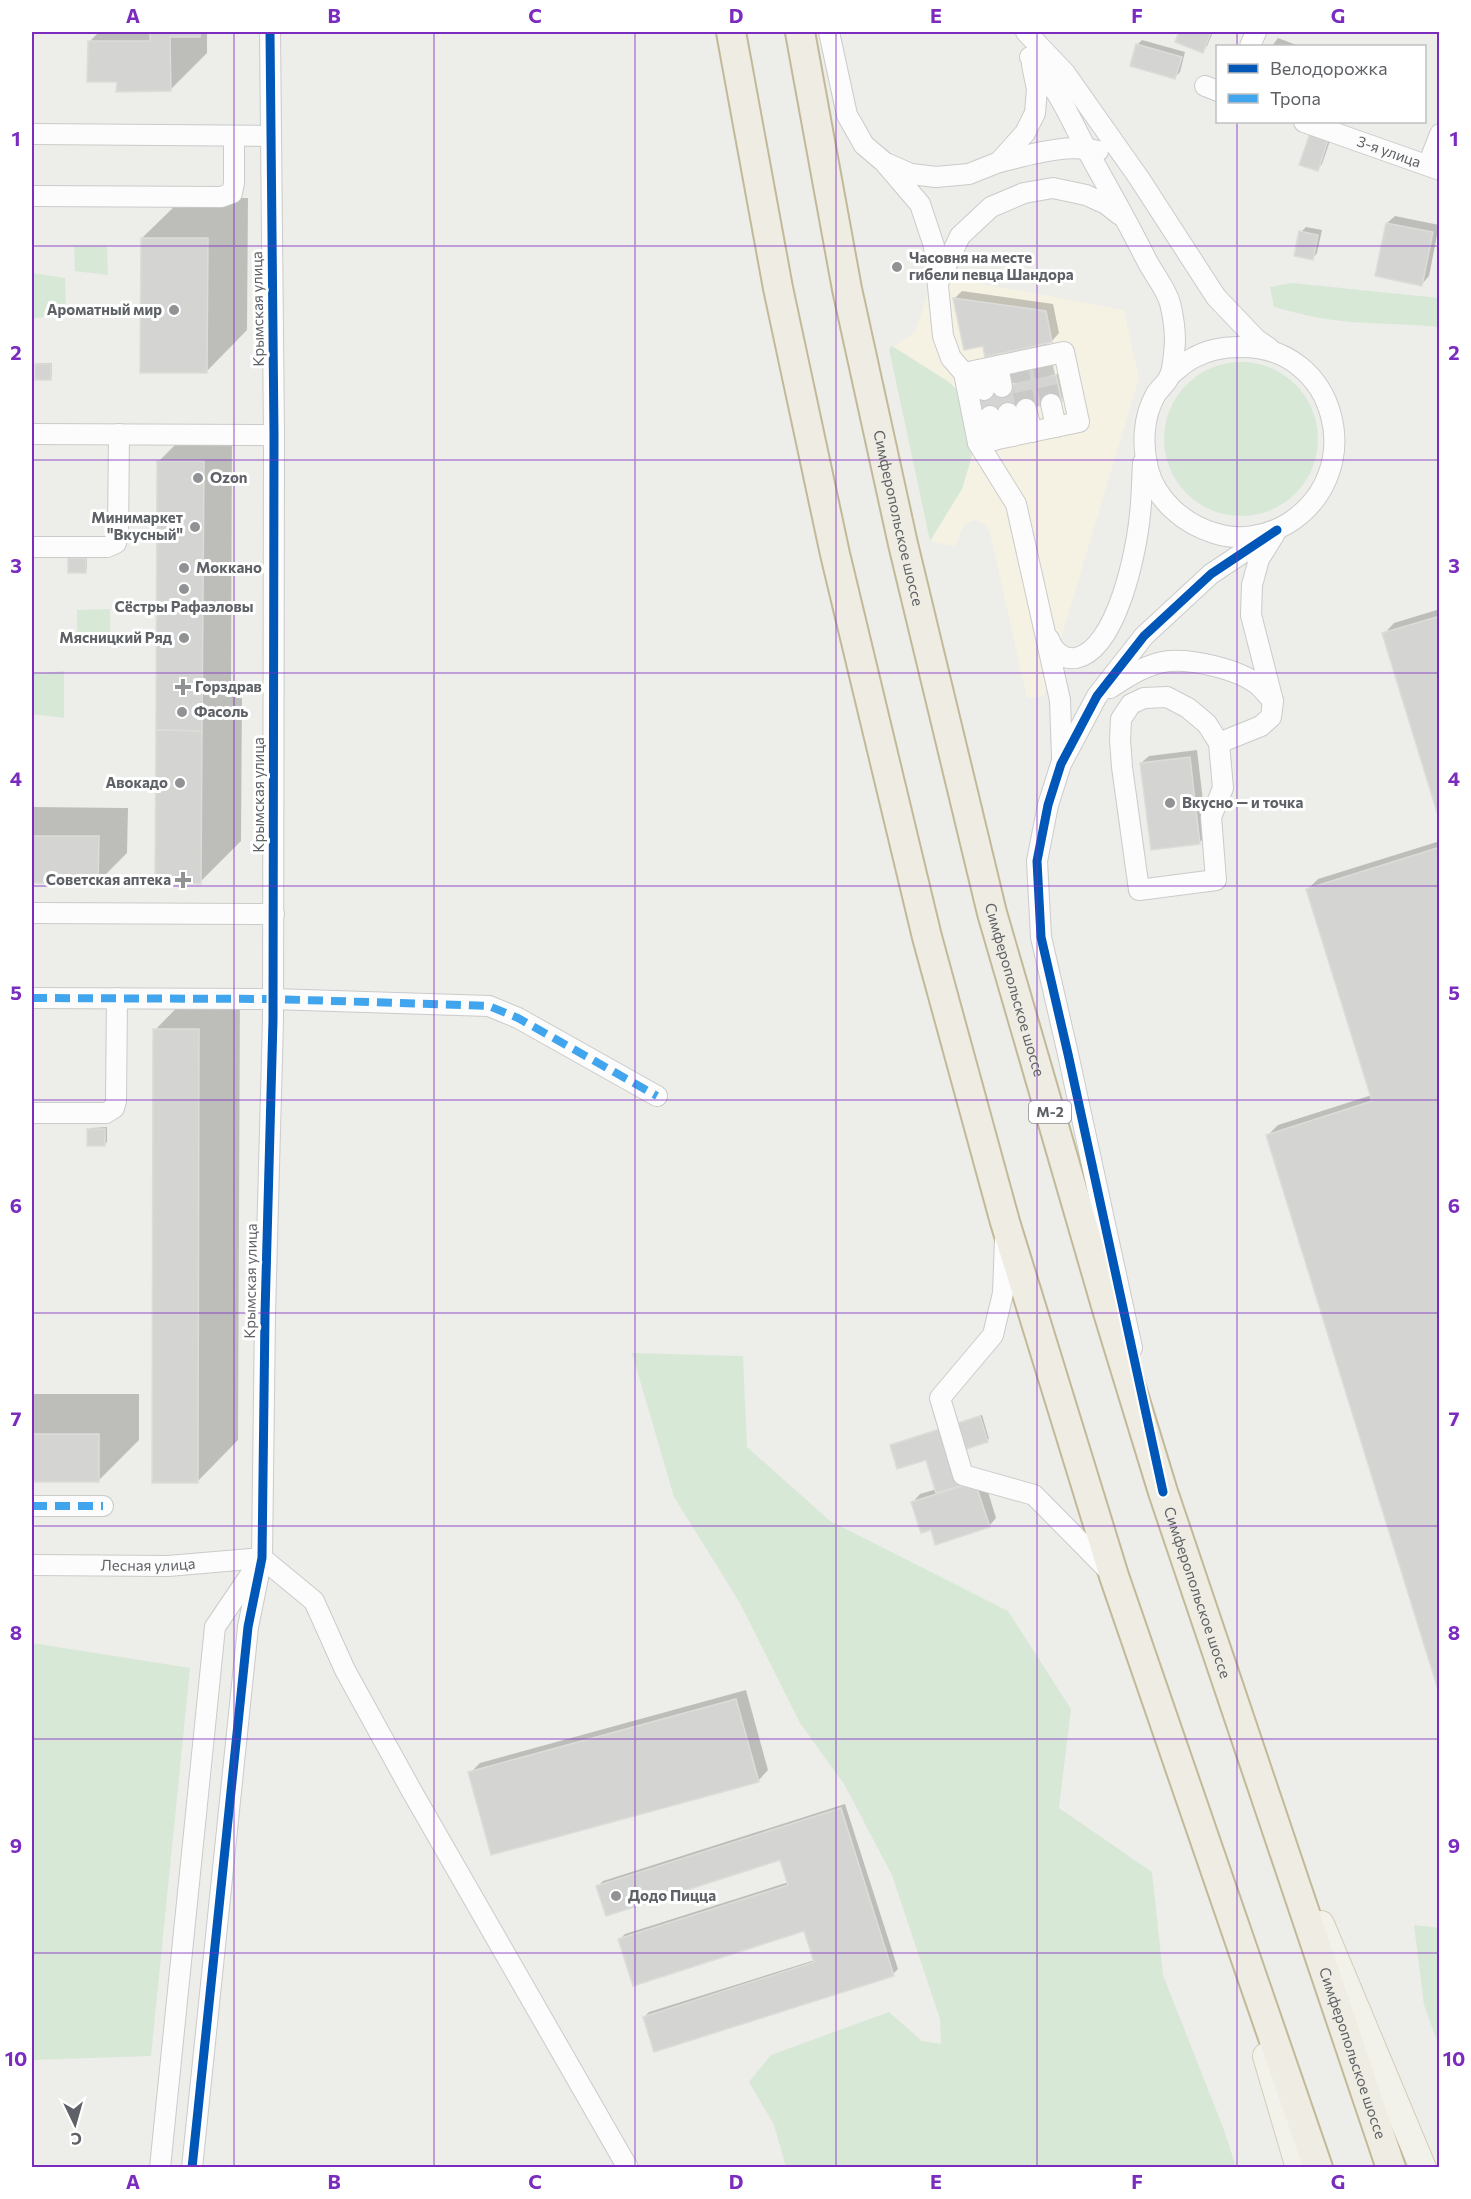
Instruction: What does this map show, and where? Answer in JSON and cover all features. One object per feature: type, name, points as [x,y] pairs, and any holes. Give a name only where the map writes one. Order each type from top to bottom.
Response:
[{"type":"highway","points":[[731,32],[778,288],[835,554],[927,937],[1005,1222],[1114,1576],[1318,2168]]},
{"type":"highway","name":"Симферопольское шоссе","points":[[800,32],[854,324],[903,544],[992,913],[1107,1309],[1163,1492],[1248,1750],[1391,2168]]},
{"type":"main road","points":[[1248,1750],[1423,2168]]},
{"type":"main road","points":[[1176,1757],[1299,2168]]},
{"type":"street","name":"Крымская улица","points":[[192,2168],[248,1627],[262,1558],[274,914],[274,435],[270,32]]},
{"type":"street","points":[[829,32],[847,115],[864,145],[884,162],[920,204],[934,246],[944,336],[951,358],[980,370],[993,388]]},
{"type":"street","points":[[1013,32],[1057,93],[1170,302],[1175,341],[1170,375]]},
{"type":"street","points":[[1026,32],[1065,74],[1139,178],[1216,297],[1256,339],[1304,371],[1322,392],[1333,417],[1336,444],[1331,471],[1319,496],[1300,516],[1211,574],[1144,636],[1097,696],[1061,764],[1048,805],[1037,861],[1041,937],[1071,1065],[1163,1492]]},
{"type":"street","points":[[999,162],[1025,133],[1035,113],[1037,89],[1030,57]]},
{"type":"street","name":"3-я улица","points":[[1307,123],[1434,168]]},
{"type":"street","points":[[32,134],[271,136]]},
{"type":"street","points":[[1434,168],[1440,134]]},
{"type":"street","points":[[32,196],[221,196],[232,193],[234,136]]},
{"type":"street","points":[[884,162],[911,174],[936,177],[969,174],[999,162],[1042,152],[1086,148],[1108,154],[1139,178]]},
{"type":"street","points":[[939,281],[960,236],[991,207],[1024,193],[1053,188],[1086,195],[1106,204],[1128,223]]},
{"type":"street","points":[[1047,636],[1052,648],[1057,652],[1063,656],[1075,658],[1089,654],[1100,644],[1112,622],[1128,580],[1140,514],[1146,420],[1155,396],[1170,375],[1194,357],[1223,347],[1253,347],[1282,355]]},
{"type":"street","points":[[980,370],[1064,352],[1079,422],[1004,438]]},
{"type":"street","points":[[980,370],[1004,438],[1016,504],[1047,636],[1060,700],[1061,764]]},
{"type":"street","points":[[1051,404],[1056,427]]},
{"type":"street","points":[[1004,438],[1008,413],[1004,438]]},
{"type":"street","points":[[32,434],[274,435]]},
{"type":"street","points":[[32,547],[107,547],[116,543],[118,536],[119,434]]},
{"type":"street","points":[[1144,446],[1148,471],[1160,495],[1177,515],[1200,529],[1225,536],[1251,537],[1277,530]]},
{"type":"street","points":[[1219,744],[1261,726],[1271,717],[1273,701],[1251,615],[1252,585],[1259,559],[1277,530]]},
{"type":"street","points":[[1097,696],[1134,672],[1167,661],[1203,664],[1237,674],[1256,684],[1273,701]]},
{"type":"street","points":[[1167,697],[1188,708],[1207,724],[1219,744],[1223,788],[1211,817],[1216,880],[1139,890],[1122,767],[1121,719],[1131,704],[1144,698],[1167,697]]},
{"type":"street","points":[[32,913],[274,914]]},
{"type":"street","points":[[32,998],[273,999],[489,1006],[518,1018],[657,1096]]},
{"type":"street","points":[[32,1113],[106,1113],[114,1108],[116,1101],[117,998]]},
{"type":"street","points":[[1005,1222],[1003,1293],[993,1335],[940,1398],[963,1475],[1034,1496],[1114,1576]]},
{"type":"street","points":[[32,1506],[103,1506]]},
{"type":"street","points":[[160,2168],[215,1627],[262,1558],[314,1601],[345,1670],[410,1788],[628,2168]]},
{"type":"street","name":"Лесная улица","points":[[32,1565],[168,1566],[262,1558]]},
{"type":"shaded area","points":[[934,275],[1124,310],[1139,378],[1044,696],[1027,698],[990,533],[985,525],[976,520],[968,522],[963,527],[955,547],[930,541],[889,349],[915,332]]},
{"type":"green space","points":[[74,246],[107,246],[108,275],[75,271]]},
{"type":"green space","points":[[32,273],[65,278],[66,313],[32,319]]},
{"type":"green space","points":[[1292,283],[1439,298],[1439,327],[1341,321],[1274,307],[1270,287]]},
{"type":"green space","points":[[892,346],[949,382],[960,393],[972,456],[962,489],[930,541],[889,349]]},
{"type":"green space","points":[[1241,362],[1256,363],[1271,368],[1296,384],[1312,409],[1317,424],[1317,454],[1312,469],[1296,494],[1271,510],[1256,515],[1241,516],[1226,515],[1211,510],[1186,494],[1170,469],[1165,454],[1164,439],[1165,424],[1170,409],[1186,384],[1211,368],[1226,363]]},
{"type":"green space","points":[[110,609],[110,646],[77,646],[77,610]]},
{"type":"green space","points":[[64,671],[64,718],[32,714],[32,674]]},
{"type":"green space","points":[[632,1353],[743,1356],[747,1447],[830,1521],[1008,1611],[1071,1709],[1059,1808],[1152,1872],[1163,1975],[1224,2130],[1236,2167],[786,2167],[774,2125],[749,2082],[771,2055],[889,2012],[922,2041],[941,2044],[940,2019],[892,1875],[844,1784],[800,1723],[740,1603],[674,1497]]},
{"type":"green space","points":[[32,1643],[190,1668],[151,2056],[32,2060]]},
{"type":"green space","points":[[1414,1925],[1439,1928],[1439,2046],[1424,2005]]},
{"type":"building","points":[[150,32],[200,32],[200,37],[170,37],[171,91],[116,92],[117,82],[87,82],[88,41],[150,41]]},
{"type":"building","points":[[1179,32],[1211,32],[1203,53],[1175,42]]},
{"type":"building","points":[[1136,44],[1182,57],[1175,79],[1130,66]]},
{"type":"building","points":[[1310,133],[1328,140],[1318,171],[1299,165]]},
{"type":"building","points":[[1386,223],[1433,232],[1422,286],[1375,276]]},
{"type":"building","points":[[1299,231],[1318,235],[1313,260],[1294,256]]},
{"type":"building","points":[[141,238],[208,238],[207,373],[140,373]]},
{"type":"building","points":[[953,298],[1046,311],[1052,342],[985,357],[983,346],[964,350]]},
{"type":"building","points":[[1044,344],[1051,376],[1056,375],[1062,401],[970,421],[965,394],[1015,384],[1009,352]]},
{"type":"building","points":[[35,364],[51,364],[51,380],[35,380]]},
{"type":"building","points":[[157,461],[204,461],[202,731],[156,730]]},
{"type":"building","points":[[68,558],[86,558],[86,573],[68,573]]},
{"type":"building","points":[[1440,616],[1440,822],[1382,633]]},
{"type":"building","points":[[156,730],[202,731],[201,884],[155,883]]},
{"type":"building","name":"Вкусно — и точка","points":[[1190,757],[1200,844],[1151,850],[1140,763]]},
{"type":"building","points":[[32,836],[99,836],[98,884],[32,883]]},
{"type":"building","points":[[1440,847],[1440,1696],[1266,1135],[1372,1101],[1306,889]]},
{"type":"building","points":[[153,1029],[199,1029],[198,1483],[152,1483]]},
{"type":"building","points":[[87,1129],[105,1129],[105,1146],[87,1146]]},
{"type":"building","points":[[980,1416],[988,1442],[960,1451],[970,1483],[936,1493],[926,1460],[897,1469],[890,1445]]},
{"type":"building","points":[[32,1434],[99,1434],[99,1482],[32,1482]]},
{"type":"building","points":[[975,1482],[990,1527],[935,1545],[931,1530],[921,1533],[911,1502]]},
{"type":"building","points":[[736,1699],[759,1782],[491,1855],[468,1772]]},
{"type":"building","points":[[841,1808],[894,1976],[654,2052],[643,2017],[814,1962],[804,1931],[633,1986],[618,1939],[788,1885],[780,1860],[606,1916],[596,1886]]},
{"type":"tunnel","points":[[1041,357],[1051,404]]},
{"type":"tunnel","points":[[1017,362],[1026,409]]},
{"type":"marked path","points":[[32,998],[273,999],[489,1006],[518,1018],[657,1096]]},
{"type":"marked path","points":[[32,1506],[103,1506]]},
{"type":"cycle path","points":[[192,2168],[248,1627],[262,1558],[265,1314],[273,1020],[274,435],[270,32]]},
{"type":"cycle path","points":[[1163,1492],[1041,937],[1037,861],[1048,805],[1061,764],[1097,696],[1144,636],[1211,574],[1277,530]]},
{"type":"place","name":"Часовня на месте гибели певца Шандора","points":[[897,267]]},
{"type":"place","name":"Ароматный мир","points":[[174,310]]},
{"type":"place","name":"Ozon","points":[[198,478]]},
{"type":"place","name":"Минимаркет \"Вкусный\"","points":[[195,527]]},
{"type":"place","name":"Моккано","points":[[184,568]]},
{"type":"place","name":"Сёстры Рафаэловы","points":[[184,589]]},
{"type":"place","name":"Мясницкий Ряд","points":[[184,638]]},
{"type":"place","name":"Горздрав","points":[[183,687]]},
{"type":"place","name":"Фасоль","points":[[182,712]]},
{"type":"place","name":"Авокадо","points":[[180,783]]},
{"type":"place","name":"Вкусно — и точка","points":[[1170,803]]},
{"type":"place","name":"Советская аптека","points":[[183,880]]},
{"type":"place","name":"Додо Пицца","points":[[616,1896]]}]
